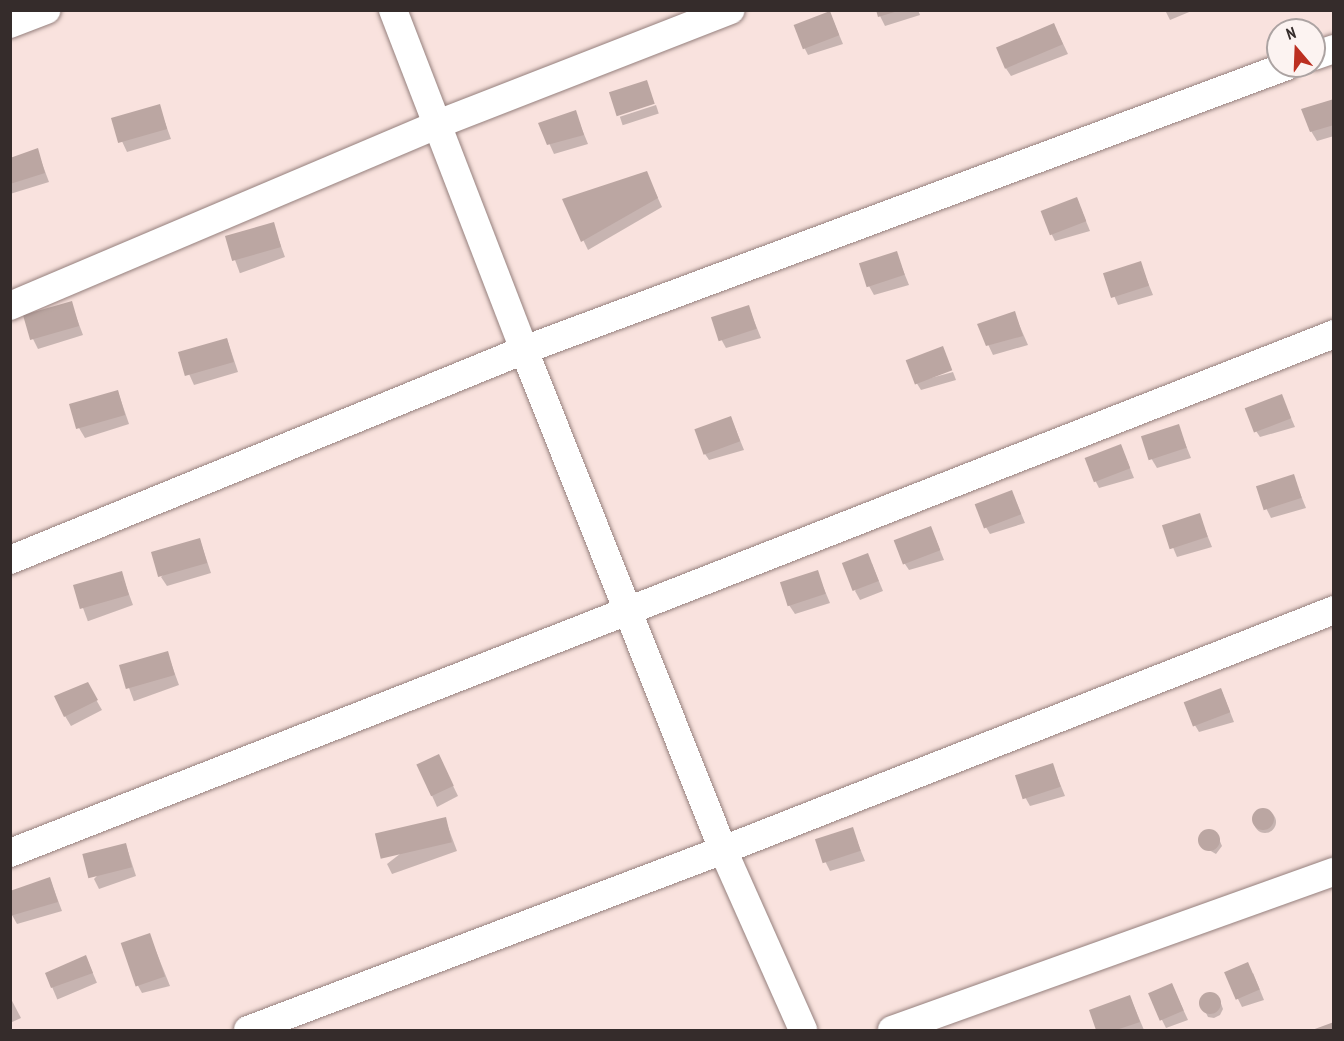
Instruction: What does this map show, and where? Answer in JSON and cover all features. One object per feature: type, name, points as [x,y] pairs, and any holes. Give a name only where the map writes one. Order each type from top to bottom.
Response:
[{"type":"street","points":[[10,24],[46,10]]},
{"type":"street","points":[[393,10],[524,350],[723,850],[803,1030]]},
{"type":"street","points":[[10,306],[438,124],[731,10]]},
{"type":"street","points":[[10,560],[524,350],[1266,74]]},
{"type":"street","points":[[10,853],[630,612],[1334,334]]},
{"type":"street","points":[[249,1030],[723,850],[1334,609]]},
{"type":"street","points":[[892,1030],[1334,872]]},
{"type":"building","points":[[876,10],[898,10],[898,11],[878,17]]},
{"type":"building","points":[[830,11],[839,35],[803,49],[794,25]]},
{"type":"building","points":[[1054,23],[1063,44],[1005,69],[996,48]]},
{"type":"building","points":[[647,80],[655,104],[617,116],[609,92]]},
{"type":"building","points":[[1334,99],[1334,125],[1310,132],[1301,109]]},
{"type":"building","points":[[160,104],[167,129],[118,143],[111,118]]},
{"type":"building","points":[[576,110],[584,135],[547,145],[538,123]]},
{"type":"building","points":[[38,148],[45,173],[10,184],[10,158]]},
{"type":"building","points":[[647,171],[658,198],[581,242],[562,199]]},
{"type":"building","points":[[1077,197],[1086,221],[1050,235],[1041,211]]},
{"type":"building","points":[[274,222],[281,247],[232,261],[225,236]]},
{"type":"building","points":[[897,251],[905,275],[867,287],[859,263]]},
{"type":"building","points":[[1141,261],[1149,286],[1111,298],[1103,273]]},
{"type":"building","points":[[72,301],[79,326],[30,340],[23,315]]},
{"type":"building","points":[[749,305],[757,329],[719,341],[711,317]]},
{"type":"building","points":[[1015,311],[1023,336],[986,346],[977,324]]},
{"type":"building","points":[[227,338],[234,362],[185,376],[178,352]]},
{"type":"building","points":[[943,346],[952,370],[915,385],[906,360]]},
{"type":"building","points":[[118,390],[125,415],[76,429],[69,404]]},
{"type":"building","points":[[1282,394],[1291,418],[1254,433],[1245,408]]},
{"type":"building","points":[[731,416],[740,441],[704,455],[694,429]]},
{"type":"building","points":[[1179,424],[1187,448],[1149,460],[1141,436]]},
{"type":"building","points":[[1121,444],[1130,468],[1094,482],[1085,458]]},
{"type":"building","points":[[1294,474],[1302,498],[1264,510],[1256,486]]},
{"type":"building","points":[[1012,490],[1021,514],[984,529],[975,504]]},
{"type":"building","points":[[1200,513],[1208,537],[1170,549],[1162,525]]},
{"type":"building","points":[[931,526],[940,550],[903,565],[894,540]]},
{"type":"building","points":[[200,538],[207,563],[158,577],[151,552]]},
{"type":"building","points":[[868,553],[879,581],[853,591],[842,563]]},
{"type":"building","points":[[818,570],[826,594],[788,606],[780,582]]},
{"type":"building","points":[[122,571],[129,595],[80,609],[73,585]]},
{"type":"building","points":[[168,651],[175,675],[126,689],[119,665]]},
{"type":"building","points":[[88,682],[98,700],[64,717],[54,696]]},
{"type":"building","points":[[1221,688],[1230,712],[1193,727],[1184,702]]},
{"type":"building","points":[[439,754],[454,786],[431,796],[416,765]]},
{"type":"building","points":[[1053,763],[1061,787],[1023,799],[1015,775]]},
{"type":"building","points":[[1263,808],[1271,811],[1274,819],[1271,827],[1263,830],[1255,827],[1252,819],[1255,811]]},
{"type":"building","points":[[446,817],[452,842],[381,859],[375,833]]},
{"type":"building","points":[[853,827],[861,851],[823,863],[815,839]]},
{"type":"building","points":[[1209,829],[1217,832],[1220,840],[1217,848],[1209,851],[1201,848],[1198,840],[1201,832]]},
{"type":"building","points":[[126,843],[132,867],[88,878],[82,854]]},
{"type":"building","points":[[50,877],[58,902],[10,916],[10,891]]},
{"type":"building","points":[[150,933],[165,976],[136,987],[121,943]]},
{"type":"building","points":[[86,955],[93,973],[51,988],[45,973]]},
{"type":"building","points":[[1248,962],[1260,990],[1236,1000],[1224,972]]},
{"type":"building","points":[[1172,983],[1184,1011],[1160,1021],[1148,993]]},
{"type":"building","points":[[1210,992],[1218,995],[1221,1003],[1218,1011],[1210,1014],[1202,1011],[1199,1003],[1202,995]]},
{"type":"building","points":[[1130,995],[1140,1022],[1116,1030],[1096,1030],[1089,1010]]},
{"type":"building","points":[[1334,1022],[1334,1030],[1312,1030]]}]
